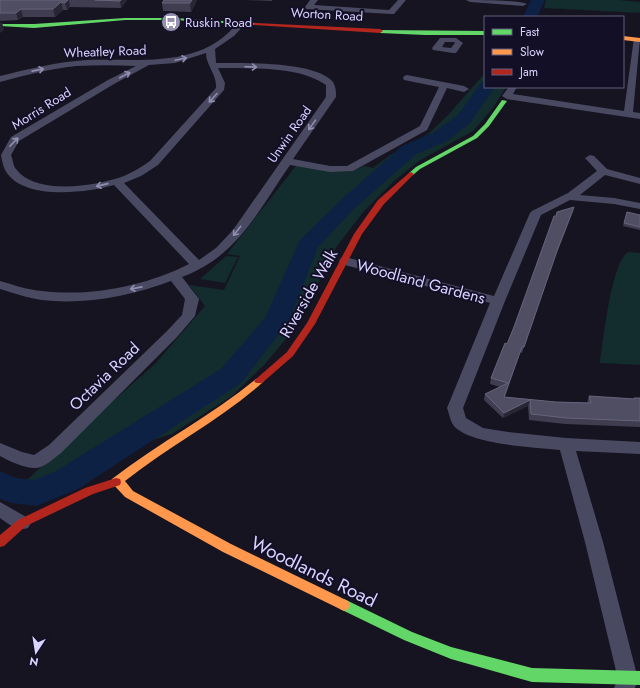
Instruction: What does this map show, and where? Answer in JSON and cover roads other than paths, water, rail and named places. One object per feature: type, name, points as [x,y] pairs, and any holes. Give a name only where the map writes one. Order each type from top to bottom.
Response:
[{"type":"street","points":[[309,7],[314,0]]},
{"type":"street","points":[[300,7],[391,12],[402,0]]},
{"type":"street","points":[[470,0],[522,5]]},
{"type":"street","name":"Worton Road","points":[[0,25],[34,26],[142,19],[242,23],[455,37],[484,33]]},
{"type":"street","points":[[212,65],[209,58],[211,50],[228,37],[242,23]]},
{"type":"street","points":[[624,38],[638,40],[637,72],[628,114]]},
{"type":"street","name":"Wheatley Road","points":[[0,79],[60,66],[86,63],[147,63],[179,60],[211,50]]},
{"type":"street","name":"Morris Road","points":[[147,63],[111,82],[15,140],[3,155],[9,169],[18,178],[46,188],[65,190],[85,189],[117,182],[135,175],[154,163],[221,88],[222,83],[220,77],[212,65]]},
{"type":"street","name":"Unwin Road","points":[[0,285],[47,296],[104,294],[145,286],[174,276],[197,265],[220,251],[237,232],[287,162],[331,97],[332,90],[328,82],[316,75],[290,69],[212,65]]},
{"type":"street","points":[[408,78],[464,89]]},
{"type":"street","points":[[287,162],[330,169],[349,169],[424,128],[444,85]]},
{"type":"street","name":"Riverside Walk","points":[[118,481],[140,462],[239,398],[290,354],[311,324],[358,234],[380,202],[418,168],[475,137],[487,125],[512,88]]},
{"type":"street","points":[[505,99],[640,116]]},
{"type":"street","points":[[590,158],[603,171],[640,180]]},
{"type":"street","name":"Woodland Gardens","points":[[603,171],[589,185],[569,197],[536,213],[498,301],[455,408],[460,422],[479,433],[508,438],[566,444],[640,448]]},
{"type":"street","points":[[117,182],[151,220],[197,265]]},
{"type":"street","points":[[569,197],[614,201],[640,206]]},
{"type":"street","name":"Woodland Gardens","points":[[345,261],[498,301]]},
{"type":"street","name":"Octavia Road","points":[[0,449],[19,458],[36,462],[55,449],[172,334],[188,316],[192,299],[174,276]]},
{"type":"street","points":[[566,444],[631,682]]},
{"type":"street","points":[[0,542],[22,523],[89,490],[118,481]]},
{"type":"street","name":"Woodlands Road","points":[[118,481],[129,494],[227,548],[408,636],[451,653],[532,675],[631,682]]},
{"type":"street","points":[[0,509],[22,523]]},
{"type":"waterway","points":[[530,16],[538,0]]},
{"type":"waterway","points":[[0,484],[12,490],[36,493],[67,480],[231,376],[276,321],[308,245],[348,204],[409,150],[440,137],[464,119],[486,88]]},
{"type":"place","name":"Ruskin Road","points":[[171,22]]}]
